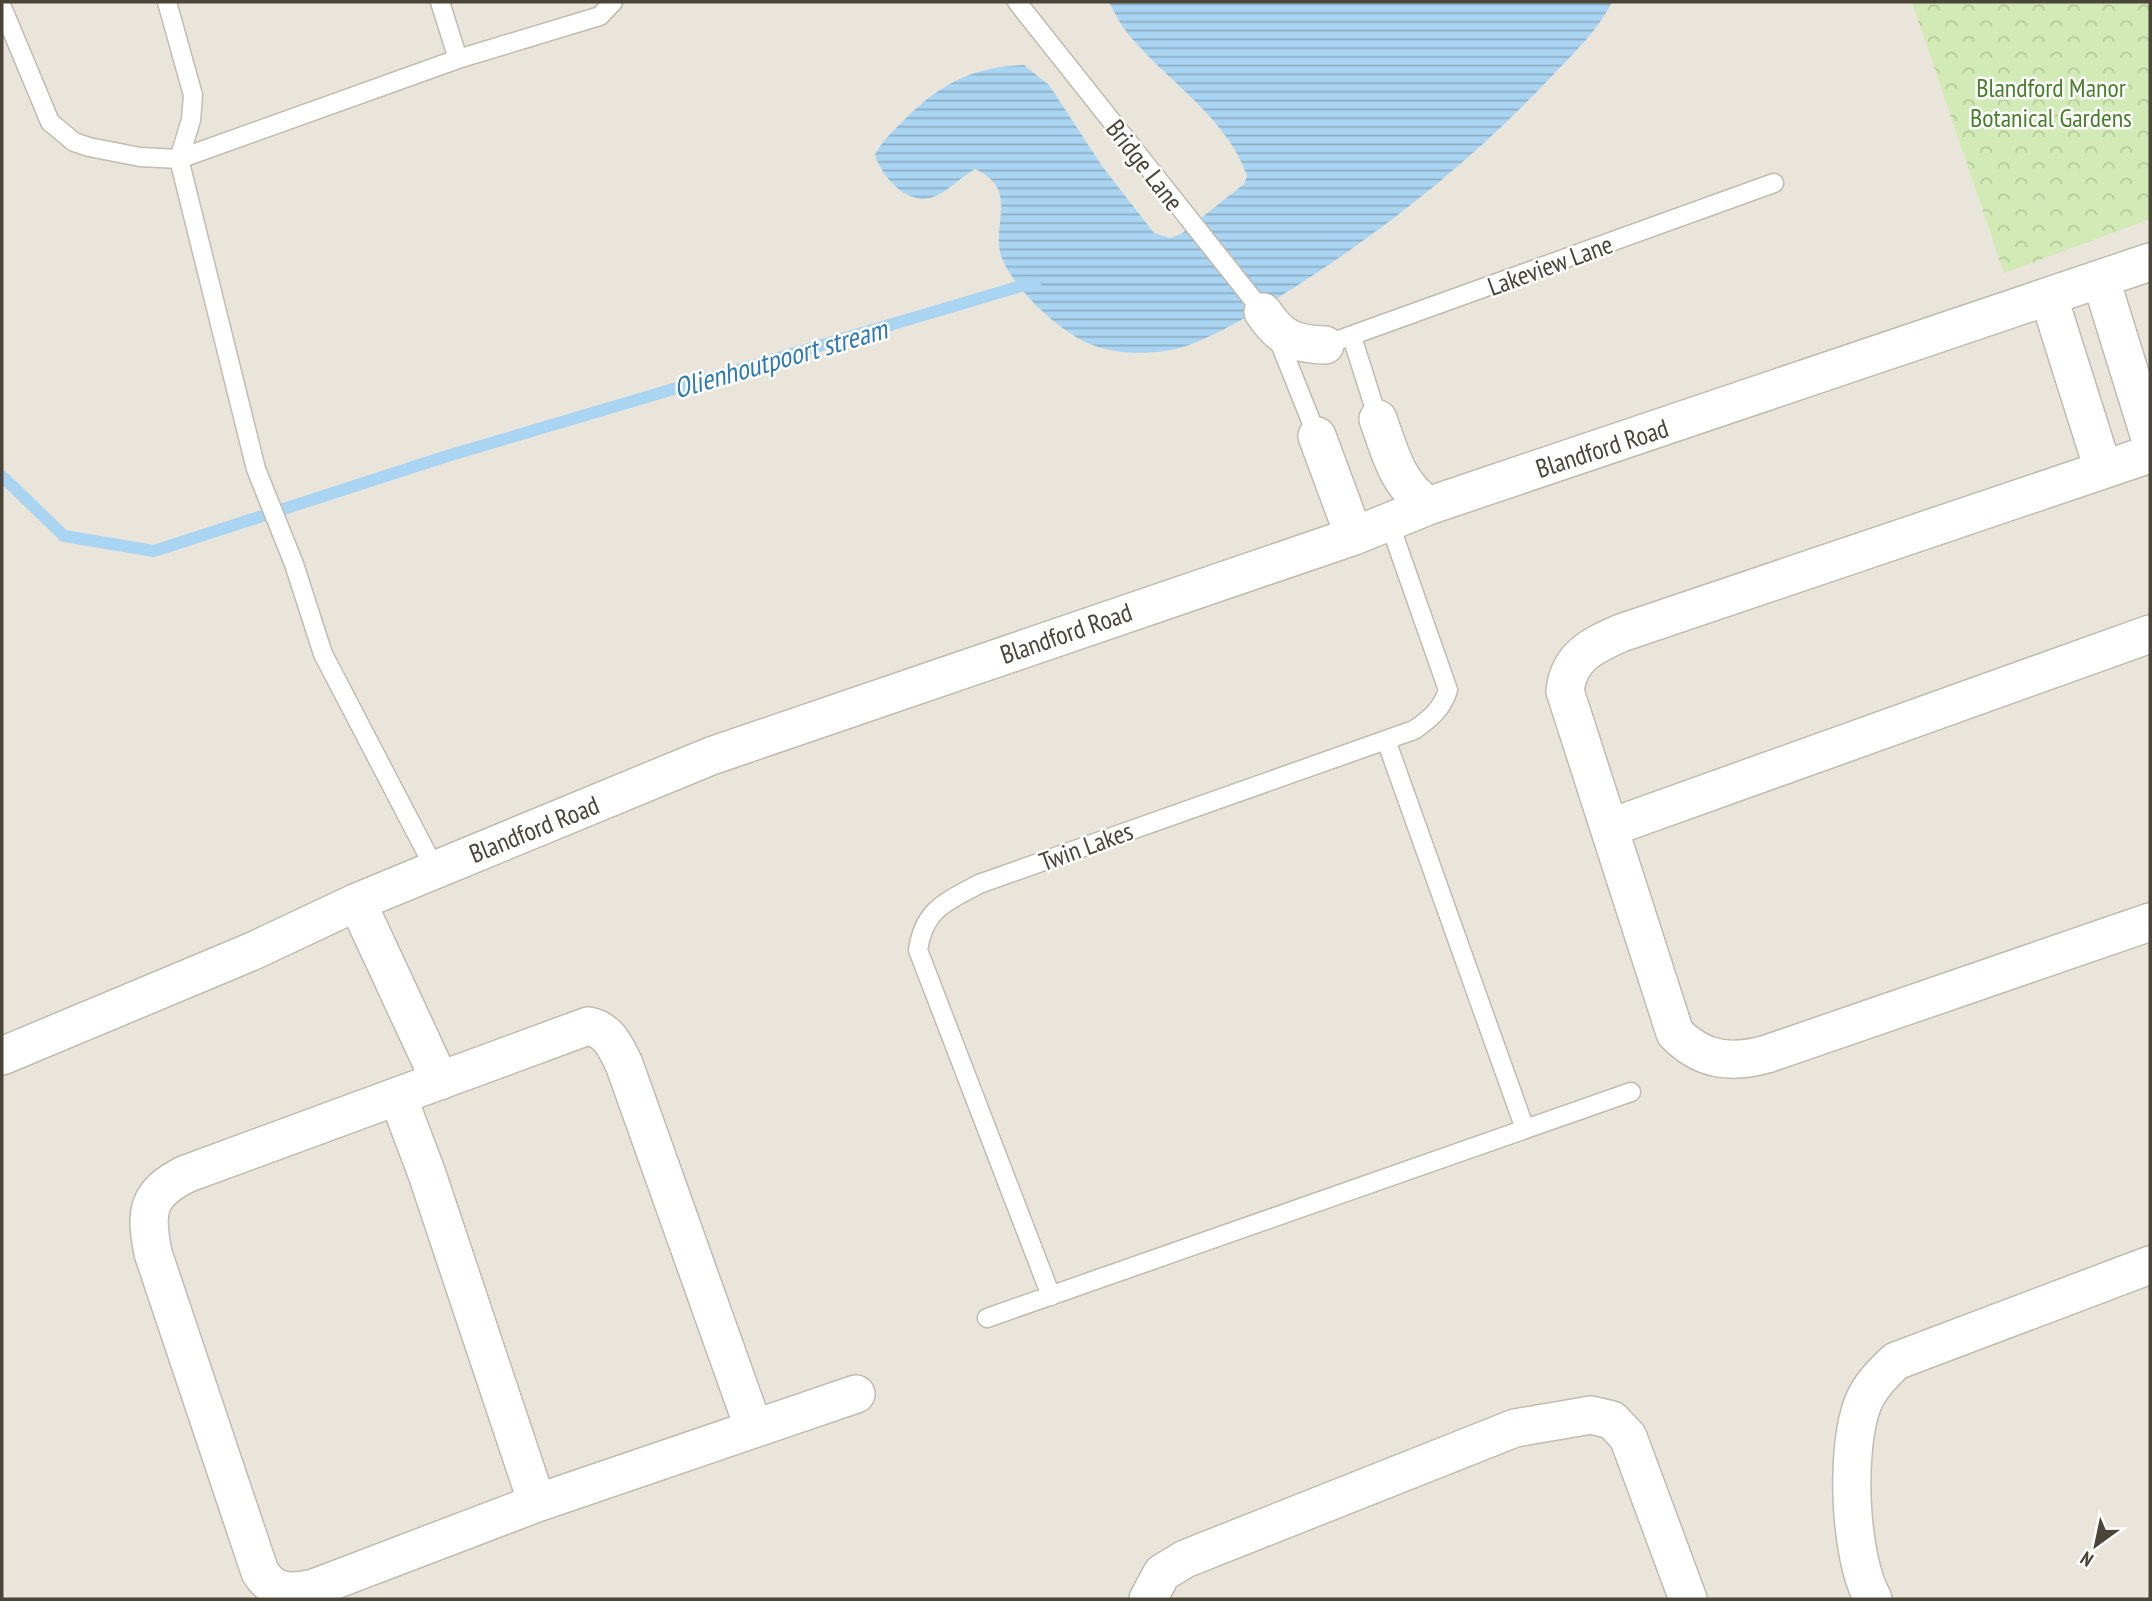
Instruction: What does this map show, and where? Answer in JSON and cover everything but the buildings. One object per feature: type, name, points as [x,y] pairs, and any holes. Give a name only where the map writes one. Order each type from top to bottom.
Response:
[{"type":"street","name":"Blandford Road","points":[[2,1056],[253,951],[357,902],[711,756],[1354,536],[1428,506],[2150,262]]},
{"type":"street","points":[[2101,280],[2150,438]]},
{"type":"street","points":[[2049,298],[2103,469]]},
{"type":"street","name":"Bridge Lane","points":[[1268,320],[1297,344],[1338,341]]},
{"type":"street","points":[[1378,419],[1398,474],[1410,492],[1428,506]]},
{"type":"street","name":"Bridge Lane","points":[[1317,436],[1354,536]]},
{"type":"street","points":[[2150,454],[1621,634],[1590,647],[1577,658],[1566,680],[1565,691],[1675,1032],[1685,1043],[1716,1060],[1743,1061],[1776,1051],[2150,922]]},
{"type":"street","points":[[1609,828],[2150,635]]},
{"type":"street","points":[[357,902],[440,1081]]},
{"type":"street","points":[[754,1429],[624,1064],[607,1034],[598,1028],[588,1026],[186,1174],[158,1192],[151,1205],[149,1229],[153,1253],[260,1572],[277,1590],[306,1589],[537,1503],[754,1429],[856,1394]]},
{"type":"street","points":[[398,1097],[427,1174],[537,1503]]},
{"type":"street","points":[[1873,1599],[1864,1583],[1852,1535],[1855,1428],[1864,1401],[1878,1377],[1896,1360],[2150,1265]]},
{"type":"street","points":[[1148,1599],[1162,1573],[1185,1559],[1515,1428],[1591,1415],[1612,1420],[1628,1437],[1688,1599]]},
{"type":"lane","points":[[167,2],[193,95],[191,120],[179,159],[256,469],[294,564],[323,654],[435,869]]},
{"type":"lane","points":[[440,2],[458,59]]},
{"type":"lane","points":[[2,7],[50,122],[61,133],[74,142],[108,152],[179,159],[458,59],[600,16],[613,2]]},
{"type":"lane","name":"Bridge Lane","points":[[1017,2],[1268,320],[1317,436]]},
{"type":"lane","name":"Lakeview Lane","points":[[1338,341],[1774,183]]},
{"type":"lane","points":[[1338,341],[1378,419]]},
{"type":"lane","name":"Twin Lakes","points":[[1051,1296],[918,950],[921,931],[942,904],[979,884],[1387,740],[1414,730],[1429,720],[1444,704],[1448,690],[1389,522]]},
{"type":"lane","points":[[1387,740],[1525,1129]]},
{"type":"lane","points":[[987,1318],[1631,1092]]},
{"type":"shaded area","points":[[2,2],[2150,2],[2150,1599],[2,1599]]},
{"type":"green space","name":"Blandford Manor Botanical Gardens","points":[[1912,2],[2150,2],[2150,219],[2004,273]]},
{"type":"water","points":[[1109,2],[1612,2],[1585,41],[1493,135],[1462,163],[1364,240],[1230,326],[1176,349],[1131,353],[1102,348],[1076,337],[1025,294],[1003,261],[999,248],[1001,199],[989,178],[975,169],[938,195],[923,199],[897,188],[883,172],[875,155],[884,141],[916,108],[943,88],[972,74],[1024,65],[1049,85],[1102,166],[1154,233],[1170,238],[1181,234],[1244,184],[1247,176],[1238,154],[1225,135],[1140,48],[1123,27]]},
{"type":"waterway","name":"Olienhoutpoort stream","points":[[2,476],[64,536],[154,551],[444,457],[1021,286],[1035,285]]}]
